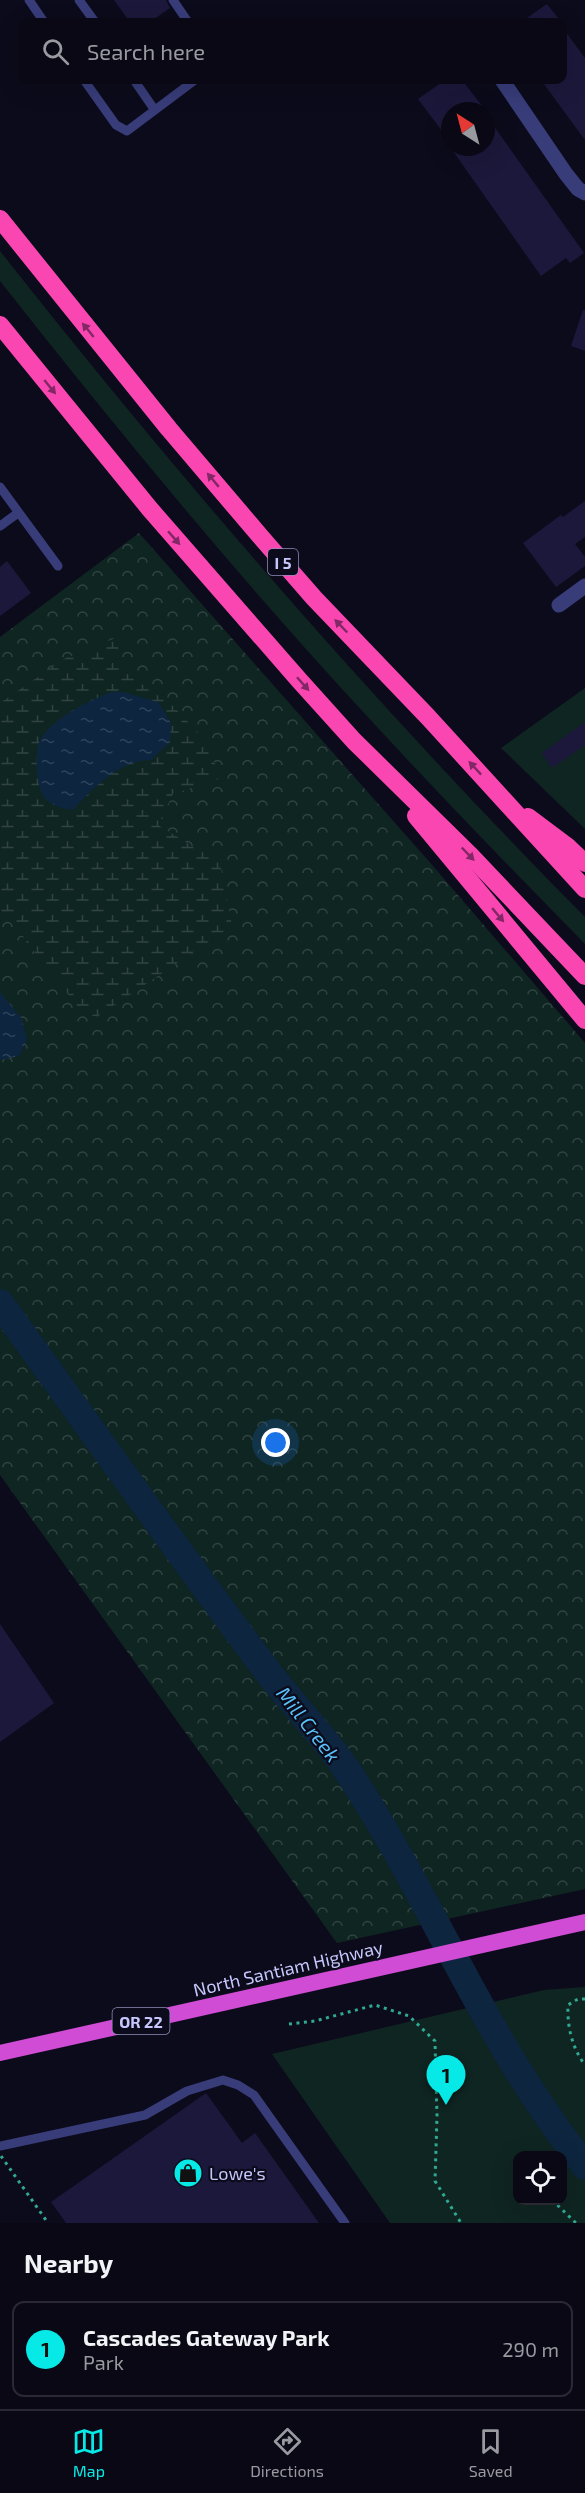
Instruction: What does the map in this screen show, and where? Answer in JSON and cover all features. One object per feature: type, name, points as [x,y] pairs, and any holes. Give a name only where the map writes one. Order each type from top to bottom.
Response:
[{"type":"highway","name":"I 5","points":[[0,219],[169,429],[314,598],[500,795],[557,861],[585,889]]},
{"type":"highway","points":[[0,326],[149,508],[354,741],[585,1020]]},
{"type":"highway","points":[[354,741],[471,856],[585,976]]},
{"type":"highway","name":"I 5","points":[[500,795],[568,847],[585,863]]},
{"type":"highway","name":"North Santiam Highway","points":[[0,2053],[585,1922]]},
{"type":"street","points":[[505,84],[566,174],[578,189],[585,193]]},
{"type":"street","points":[[559,605],[585,586]]},
{"type":"lane","points":[[29,0],[41,18]]},
{"type":"lane","points":[[79,0],[92,18]]},
{"type":"lane","points":[[173,0],[185,18]]},
{"type":"lane","points":[[87,84],[116,125],[127,131],[189,84]]},
{"type":"lane","points":[[137,84],[154,109]]},
{"type":"lane","points":[[0,488],[58,566]]},
{"type":"lane","points":[[0,526],[18,513]]},
{"type":"lane","points":[[0,2146],[145,2115],[187,2091],[223,2080],[238,2085],[254,2095],[345,2223]]},
{"type":"path","points":[[585,1999],[578,1999],[568,2006],[568,2022],[577,2055],[585,2065]]},
{"type":"path","points":[[290,2024],[315,2021],[375,2005],[409,2016],[435,2041],[437,2116],[435,2181],[461,2223]]},
{"type":"path","points":[[0,2155],[48,2223]]},
{"type":"path","points":[[557,2205],[576,2223]]},
{"type":"green space","points":[[0,251],[139,423],[283,592],[432,757],[585,917],[585,944],[389,740],[204,532],[0,281]]},
{"type":"green space","points":[[139,533],[433,866],[585,1043],[585,1889],[337,1943],[0,1475],[0,637]]},
{"type":"green space","points":[[118,637],[119,668],[173,706],[201,736],[222,778],[173,794],[158,825],[220,863],[232,926],[97,1017],[82,1012],[0,909],[0,703],[64,659]]},
{"type":"green space","points":[[585,688],[585,829],[501,748]]},
{"type":"green space","points":[[585,1987],[585,2223],[390,2223],[272,2054],[544,1990]]},
{"type":"water","points":[[111,692],[123,692],[158,702],[171,723],[170,742],[151,760],[129,765],[108,777],[73,810],[53,805],[44,797],[39,785],[37,750],[41,738],[64,716]]},
{"type":"water","points":[[0,992],[22,1019],[27,1040],[19,1056],[0,1060]]},
{"type":"building","points":[[114,0],[166,0],[170,8],[156,18],[127,18]]},
{"type":"building","points":[[547,4],[558,18],[527,18]]},
{"type":"building","points":[[567,34],[585,58],[585,140],[544,84],[567,84]]},
{"type":"building","points":[[439,84],[465,84],[479,102],[441,102],[441,130],[418,99]]},
{"type":"building","points":[[495,128],[584,253],[570,263],[566,258],[541,276],[456,156],[495,156]]},
{"type":"building","points":[[583,310],[585,310],[585,351],[571,346]]},
{"type":"building","points":[[585,501],[585,537],[575,544],[585,557],[585,566],[556,587],[523,543],[561,515],[563,517]]},
{"type":"building","points":[[7,561],[31,593],[0,616],[0,567]]},
{"type":"building","points":[[585,722],[585,745],[552,768],[542,753]]},
{"type":"building","points":[[0,1624],[54,1703],[0,1742]]},
{"type":"building","name":"Lowe's","points":[[206,2093],[242,2143],[255,2133],[319,2223],[66,2223],[51,2202]]},
{"type":"waterway","name":"Mill Creek","points":[[0,1303],[231,1623],[346,1769],[385,1832],[492,2027],[551,2121],[585,2166]]},
{"type":"place","name":"Cascades Gateway Park","points":[[446,2105]]},
{"type":"place","name":"Lowe's","points":[[188,2173]]}]
